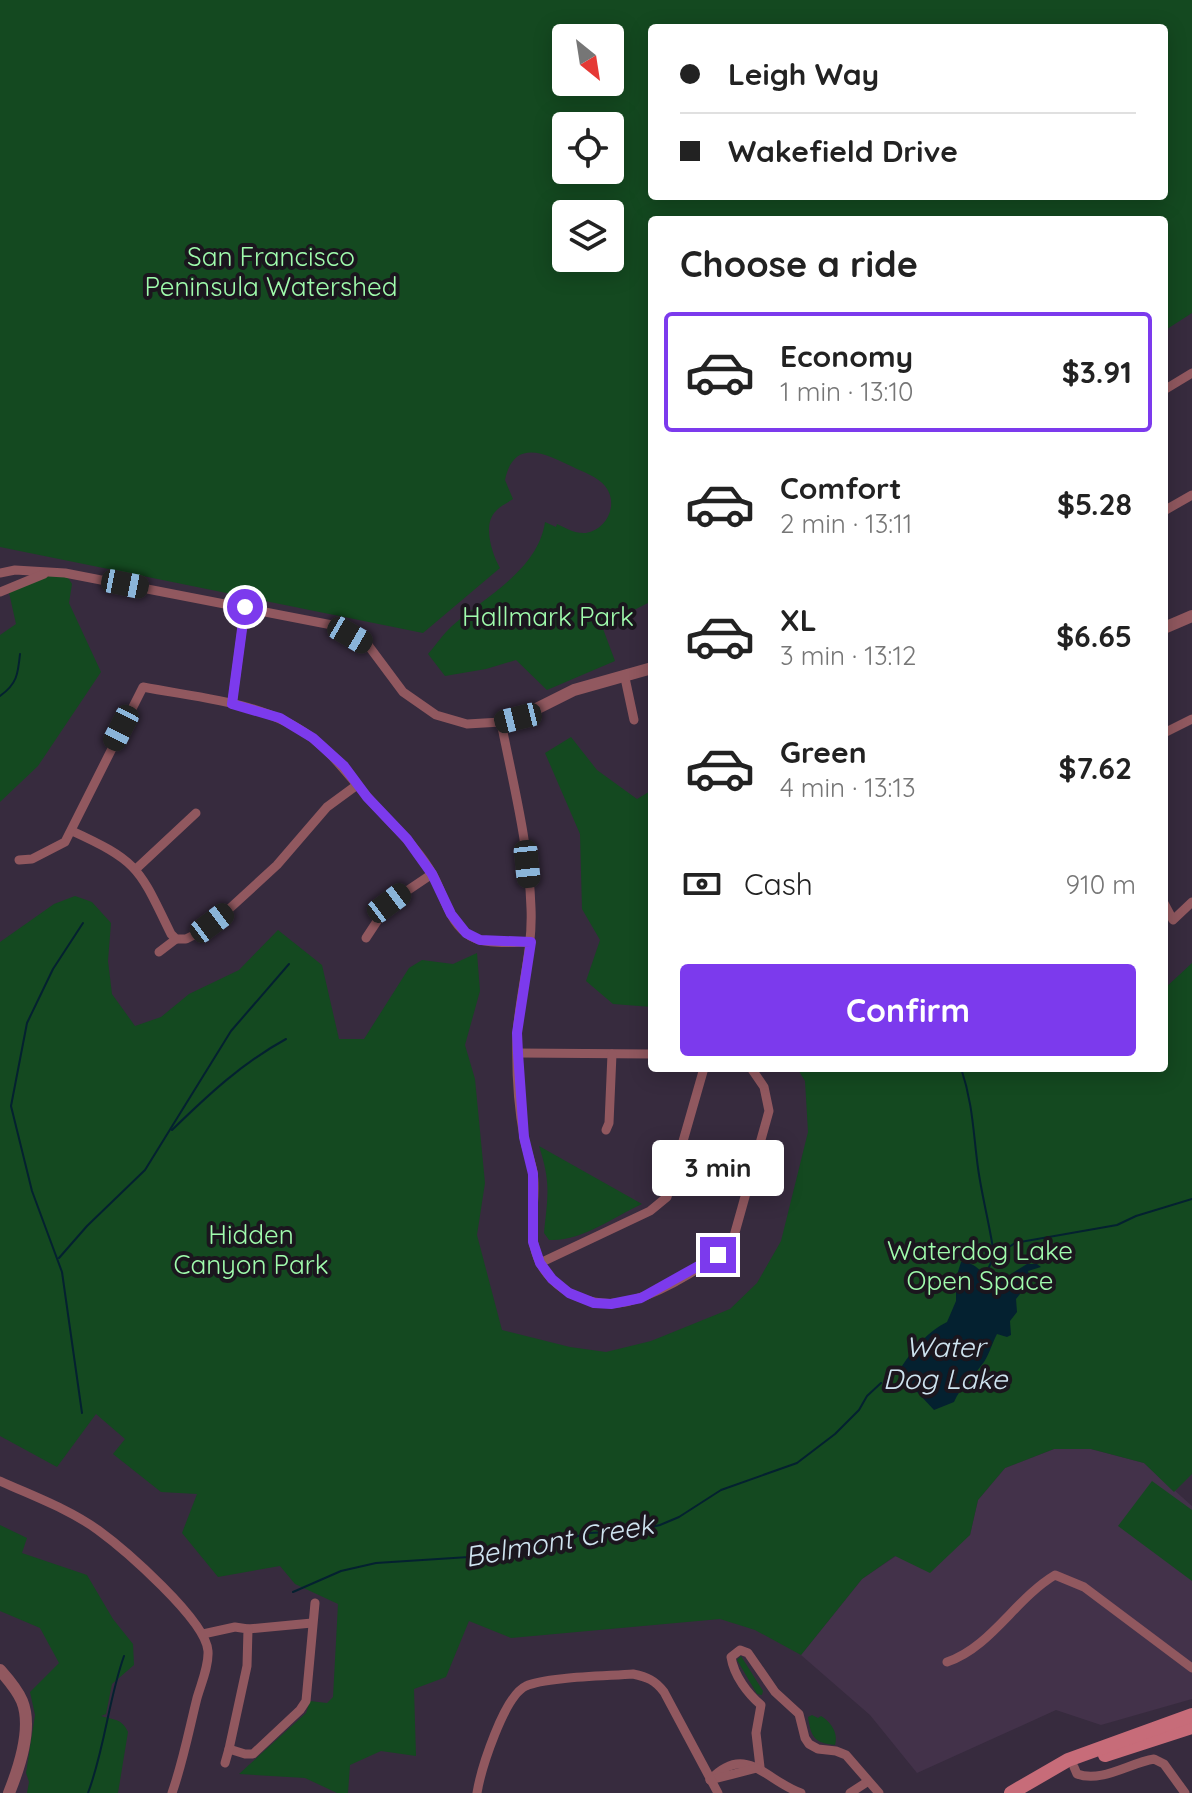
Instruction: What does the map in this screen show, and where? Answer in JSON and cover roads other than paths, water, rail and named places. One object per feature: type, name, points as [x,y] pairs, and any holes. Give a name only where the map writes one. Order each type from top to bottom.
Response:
[{"type":"main road","points":[[1011,1793],[1081,1754],[1192,1715]]},
{"type":"main road","points":[[1027,1793],[1074,1767],[1192,1727]]},
{"type":"street","points":[[1168,388],[1192,373]]},
{"type":"street","points":[[1168,509],[1192,495]]},
{"type":"street","points":[[0,573],[15,570],[80,576],[332,625],[368,645],[403,692],[436,715],[467,724],[518,718],[574,690],[648,669]]},
{"type":"street","points":[[0,592],[47,572]]},
{"type":"street","points":[[232,704],[245,607]]},
{"type":"street","points":[[1168,626],[1192,616]]},
{"type":"street","points":[[625,678],[634,720]]},
{"type":"street","points":[[19,860],[32,859],[65,842],[143,687],[232,704],[280,718],[300,729],[344,766],[357,785],[407,839],[432,874],[451,914],[466,933],[480,940],[531,942]]},
{"type":"street","points":[[1168,731],[1192,719]]},
{"type":"street","points":[[501,722],[527,864],[531,942],[517,1033],[524,1137],[533,1174],[533,1242],[540,1263],[552,1279],[569,1293],[594,1303],[611,1304],[641,1298],[718,1255],[734,1236],[767,1119],[768,1097],[753,1072]]},
{"type":"street","points":[[159,952],[176,939],[186,939],[196,934],[228,910],[277,865],[327,807],[357,785]]},
{"type":"street","points":[[136,869],[196,813]]},
{"type":"street","points":[[72,831],[110,849],[136,869],[176,939]]},
{"type":"street","points":[[366,938],[389,903],[432,874]]},
{"type":"street","points":[[1168,911],[1173,920],[1192,902]]},
{"type":"street","points":[[518,1053],[648,1054]]},
{"type":"street","points":[[606,1130],[609,1123],[612,1054]]},
{"type":"street","points":[[540,1263],[650,1211],[667,1197],[703,1072]]},
{"type":"street","points":[[0,1481],[72,1514],[98,1530],[188,1612],[203,1634],[208,1650],[205,1669],[181,1769],[172,1793]]},
{"type":"street","points":[[947,1662],[965,1656],[1032,1591],[1055,1575],[1084,1587],[1192,1668]]},
{"type":"street","points":[[229,1749],[253,1754],[302,1708],[306,1701],[315,1603]]},
{"type":"street","points":[[203,1634],[235,1627],[248,1629],[312,1623]]},
{"type":"street","points":[[225,1763],[247,1666],[248,1629]]},
{"type":"street","points":[[760,1704],[750,1696],[733,1665],[734,1653],[740,1650],[748,1653],[775,1692],[801,1717],[809,1744],[846,1755],[879,1793]]},
{"type":"street","points":[[0,1670],[5,1684],[23,1703],[25,1726],[19,1767],[9,1793]]},
{"type":"street","points":[[477,1793],[496,1732],[517,1692],[537,1683],[633,1674],[657,1683],[718,1793]]},
{"type":"street","points":[[760,1767],[756,1733],[760,1704],[775,1692]]},
{"type":"street","points":[[1074,1767],[1077,1774],[1095,1775],[1154,1759],[1164,1764],[1185,1793]]},
{"type":"street","points":[[710,1780],[728,1766],[744,1764],[760,1767],[771,1777],[801,1793]]},
{"type":"street","points":[[850,1793],[867,1782]]},
{"type":"water","name":"Water Dog Lake","points":[[961,1262],[972,1265],[998,1282],[1027,1264],[1041,1267],[1028,1271],[1034,1288],[1029,1291],[1024,1289],[1016,1299],[1017,1312],[1010,1321],[1011,1335],[997,1334],[984,1362],[954,1402],[934,1410],[905,1379],[902,1366],[922,1341],[947,1322],[956,1301],[956,1278]]},
{"type":"waterway","points":[[0,696],[16,678],[20,654]]},
{"type":"waterway","points":[[82,1413],[62,1272],[32,1191],[11,1106],[27,1023],[53,969],[83,923]]},
{"type":"waterway","points":[[59,1258],[145,1170],[231,1031],[289,964]]},
{"type":"waterway","points":[[172,1130],[240,1069],[286,1039]]},
{"type":"waterway","points":[[962,1072],[994,1255]]},
{"type":"waterway","name":"Belmont Creek","points":[[984,1277],[994,1257],[1015,1243],[1117,1225],[1192,1199]]},
{"type":"waterway","name":"Belmont Creek","points":[[293,1592],[341,1571],[376,1563],[469,1557],[588,1533],[635,1531],[660,1525],[679,1517],[721,1490],[797,1463],[835,1434],[881,1383]]},
{"type":"waterway","name":"Belmont Creek","points":[[88,1793],[124,1656]]},
{"type":"park label","name":"San Francisco Peninsula Watershed","points":[[271,271]]},
{"type":"park label","name":"Hallmark Park","points":[[548,616]]},
{"type":"park label","name":"Hidden Canyon Park","points":[[251,1249]]},
{"type":"park label","name":"Waterdog Lake Open Space","points":[[980,1265]]}]
